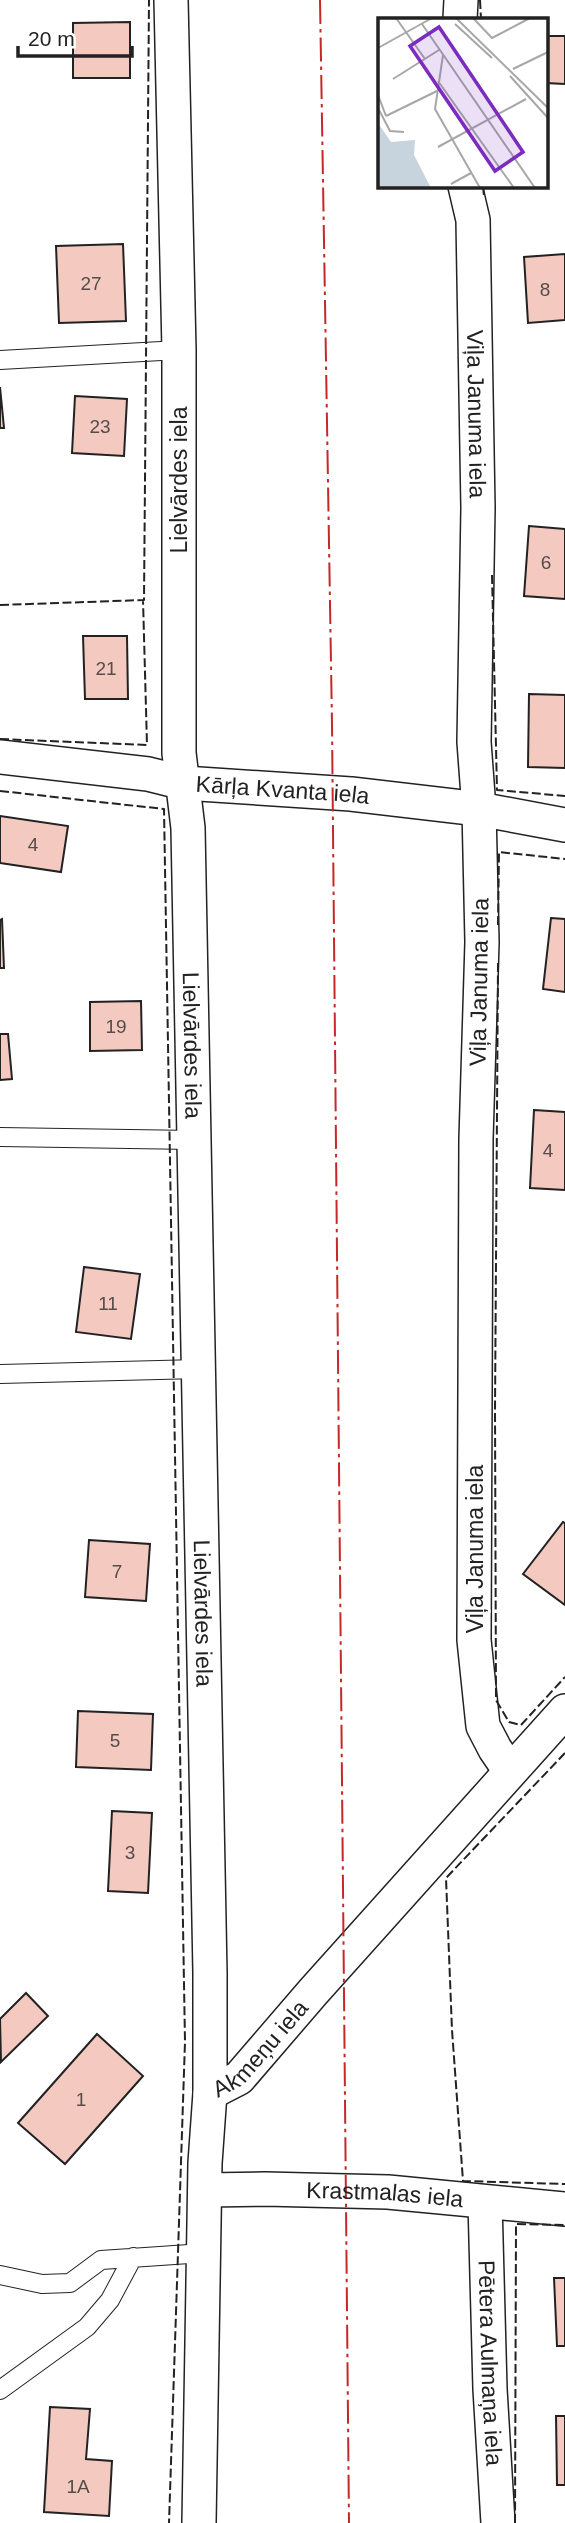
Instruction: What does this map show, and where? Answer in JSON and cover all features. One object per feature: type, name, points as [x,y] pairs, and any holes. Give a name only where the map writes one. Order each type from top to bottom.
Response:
[{"type":"street","name":"Lielvārdes iela","points":[[171,0],[179,350],[179,753],[188,828],[200,1369],[210,2093]]},
{"type":"street","points":[[460,18],[461,0]]},
{"type":"street","name":"Viļa Januma iela","points":[[465,187],[473,234],[478,508],[474,610],[474,742],[479,809],[482,942],[476,1139],[474,1640],[483,1726],[510,1771]]},
{"type":"street","name":"Kārļa Kvanta iela","points":[[0,757],[148,774],[184,783],[352,794],[479,809],[565,825]]},
{"type":"street","name":"Akmeņu iela","points":[[198,2523],[205,2190],[210,2093],[239,2078],[565,1712]]},
{"type":"street","name":"Krastmalas iela","points":[[205,2190],[388,2192],[565,2209]]},
{"type":"street","name":"Pētera Aulmaņa iela","points":[[485,2202],[498,2523]]},
{"type":"lane","points":[[0,360],[179,350]]},
{"type":"lane","points":[[0,1137],[194,1140]]},
{"type":"lane","points":[[0,1374],[200,1369]]},
{"type":"lane","points":[[0,2275],[41,2284],[70,2283],[101,2260],[204,2253]]},
{"type":"lane","points":[[0,2390],[87,2327],[110,2300],[134,2257]]},
{"type":"building","points":[[130,22],[130,78],[73,78],[73,23]]},
{"type":"building","points":[[548,36],[565,36],[565,84],[548,83]]},
{"type":"building","points":[[123,244],[126,321],[59,323],[56,246]]},
{"type":"building","points":[[565,254],[565,320],[528,323],[524,257]]},
{"type":"building","points":[[0,387],[4,428],[0,428]]},
{"type":"building","points":[[75,396],[127,399],[124,456],[72,453]]},
{"type":"building","points":[[529,526],[565,529],[565,599],[524,596]]},
{"type":"building","points":[[83,636],[127,636],[128,699],[85,699]]},
{"type":"building","points":[[529,694],[565,695],[565,768],[528,767]]},
{"type":"building","points":[[0,816],[68,826],[61,872],[0,863]]},
{"type":"building","points":[[551,918],[565,919],[565,992],[543,989]]},
{"type":"building","points":[[2,919],[4,968],[0,968],[0,920]]},
{"type":"building","points":[[141,1001],[142,1050],[90,1051],[90,1002]]},
{"type":"building","points":[[0,1034],[8,1034],[12,1079],[0,1080]]},
{"type":"building","points":[[534,1110],[565,1112],[565,1190],[530,1188]]},
{"type":"building","points":[[84,1267],[140,1274],[131,1339],[76,1332]]},
{"type":"building","points":[[563,1522],[565,1523],[565,1605],[523,1574]]},
{"type":"building","points":[[89,1540],[150,1544],[146,1601],[85,1597]]},
{"type":"building","points":[[78,1711],[153,1714],[151,1770],[76,1767]]},
{"type":"building","points":[[112,1811],[152,1813],[148,1893],[108,1891]]},
{"type":"building","points":[[26,1993],[48,2016],[1,2062],[0,2019]]},
{"type":"building","points":[[97,2034],[143,2076],[65,2164],[18,2123]]},
{"type":"building","points":[[554,2278],[565,2278],[565,2346],[557,2346]]},
{"type":"building","points":[[50,2407],[90,2409],[86,2459],[112,2461],[109,2516],[44,2512]]},
{"type":"building","points":[[556,2416],[565,2416],[565,2485],[557,2485]]},
{"type":"fence","points":[[0,605],[144,600],[149,0]]},
{"type":"fence","points":[[480,0],[481,18]]},
{"type":"fence","points":[[483,187],[484,197]]},
{"type":"fence","points":[[492,575],[497,790],[565,796]]},
{"type":"fence","points":[[0,739],[147,745],[143,600]]},
{"type":"fence","points":[[0,791],[164,809],[185,2042],[169,2523]]},
{"type":"fence","points":[[498,925],[499,852],[565,859]]},
{"type":"fence","points":[[498,963],[496,1700],[509,1722],[521,1725],[565,1677]]},
{"type":"fence","points":[[565,1753],[446,1878],[452,2030],[463,2181],[565,2184]]},
{"type":"fence","points":[[515,2523],[516,2224],[565,2225]]},
{"type":"power","points":[[320,0],[332,724],[349,2523]]}]
